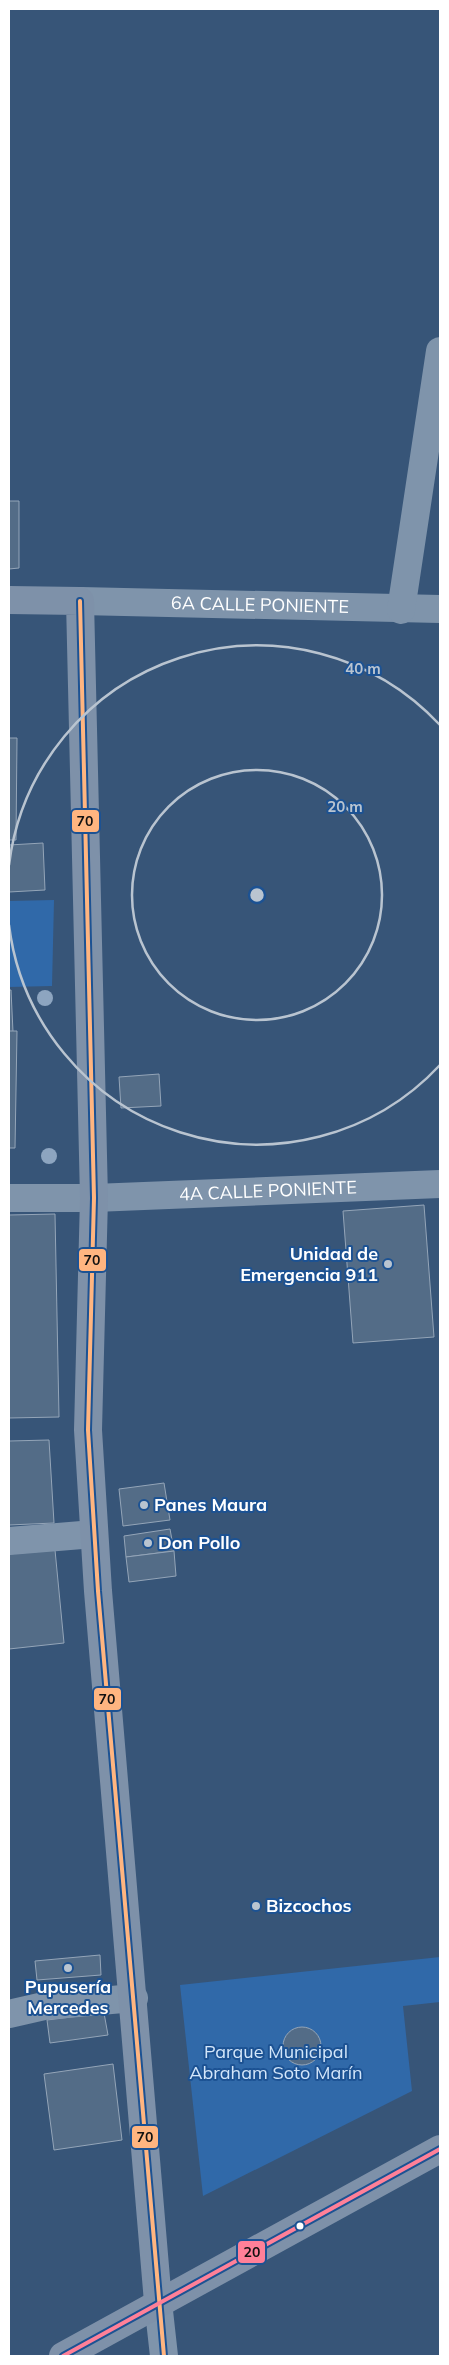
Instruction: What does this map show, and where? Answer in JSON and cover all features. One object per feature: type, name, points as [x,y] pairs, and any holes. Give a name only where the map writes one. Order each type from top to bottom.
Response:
[{"type":"main road","points":[[9,600],[80,601],[94,1198],[88,1430],[94,1534],[158,2302]]},
{"type":"main road","points":[[63,2356],[158,2302],[440,2149]]},
{"type":"street","points":[[401,610],[440,351]]},
{"type":"street","name":"6A CALLE PONIENTE","points":[[80,601],[401,610],[440,609]]},
{"type":"street","name":"4A CALLE PONIENTE","points":[[9,1198],[94,1198],[440,1184]]},
{"type":"street","points":[[9,1541],[94,1534]]},
{"type":"street","points":[[9,2014],[44,2006],[134,1998]]},
{"type":"street","points":[[158,2302],[164,2356]]},
{"type":"green space","points":[[54,900],[52,986],[9,987],[9,901]]},
{"type":"green space","name":"Parque Municipal Abraham Soto Marín","points":[[440,1957],[440,2002],[403,2006],[412,2091],[203,2196],[180,1985]]},
{"type":"building","points":[[9,501],[19,501],[19,568],[9,569]]},
{"type":"building","points":[[9,738],[17,738],[16,840],[9,840]]},
{"type":"building","points":[[43,843],[45,890],[9,892],[9,845]]},
{"type":"building","points":[[9,990],[11,990],[13,1032],[9,1032]]},
{"type":"building","points":[[9,1031],[17,1031],[15,1148],[9,1148]]},
{"type":"building","points":[[159,1074],[161,1106],[121,1108],[119,1077]]},
{"type":"building","name":"Unidad de Emergencia 911","points":[[424,1205],[434,1337],[353,1343],[343,1211]]},
{"type":"building","points":[[55,1214],[59,1417],[9,1418],[9,1215]]},
{"type":"building","points":[[49,1440],[54,1523],[9,1525],[9,1441]]},
{"type":"building","name":"Panes Maura","points":[[164,1483],[170,1520],[123,1526],[119,1489]]},
{"type":"building","name":"Don Pollo","points":[[170,1529],[174,1551],[126,1557],[124,1536]]},
{"type":"building","points":[[55,1550],[64,1643],[9,1649],[9,1554]]},
{"type":"building","points":[[174,1551],[176,1576],[129,1582],[126,1557]]},
{"type":"building","name":"Pupusería Mercedes","points":[[100,1955],[101,1975],[37,1980],[35,1961]]},
{"type":"building","points":[[104,2013],[108,2035],[50,2043],[47,2020]]},
{"type":"building","points":[[302,2027],[315,2033],[321,2046],[315,2059],[302,2065],[289,2059],[283,2046],[289,2033]]},
{"type":"building","points":[[113,2064],[122,2140],[54,2150],[44,2074]]},
{"type":"transit line","name":"70","points":[[80,601],[94,1198],[88,1430],[98,1591],[164,2356]]},
{"type":"transit line","name":"20","points":[[63,2356],[440,2149]]},
{"type":"place","name":"Unidad de Emergencia 911","points":[[388,1264]]},
{"type":"place","name":"Panes Maura","points":[[144,1505]]},
{"type":"place","name":"Don Pollo","points":[[148,1543]]},
{"type":"place","name":"Bizcochos","points":[[256,1906]]},
{"type":"place","name":"Pupusería Mercedes","points":[[68,1968]]}]
